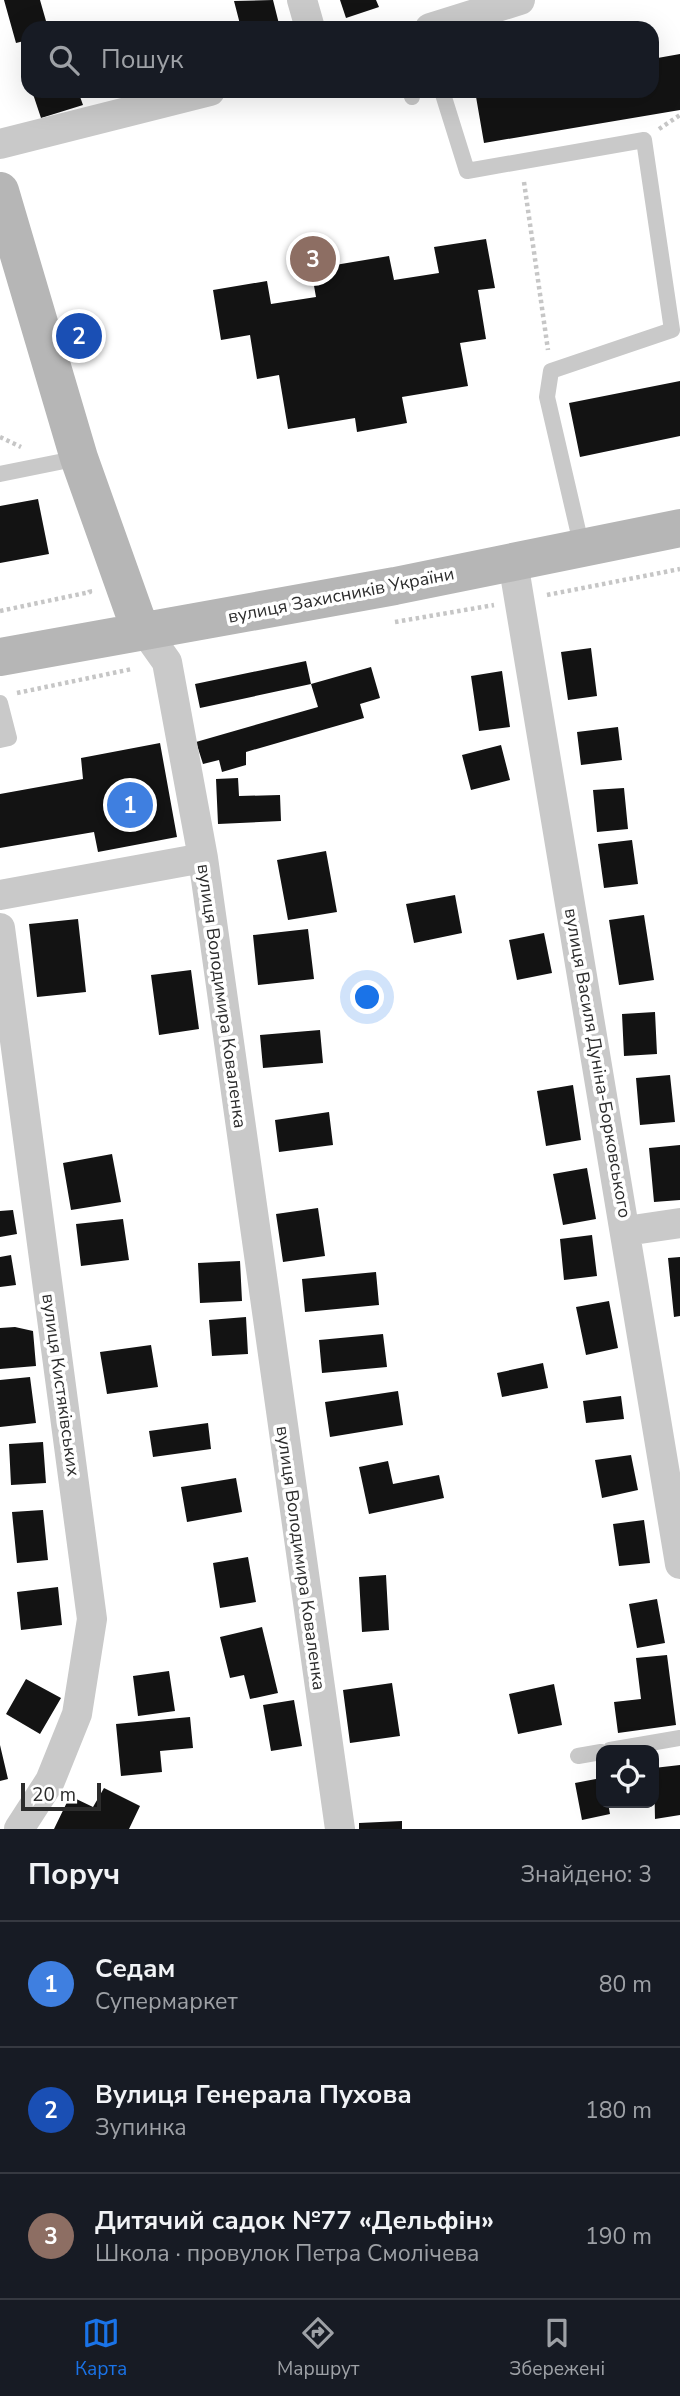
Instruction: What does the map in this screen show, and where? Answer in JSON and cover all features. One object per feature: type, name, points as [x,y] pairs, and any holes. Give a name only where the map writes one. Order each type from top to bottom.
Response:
[{"type":"street","points":[[302,0],[308,21]]},
{"type":"street","points":[[452,21],[520,0]]},
{"type":"street","points":[[0,144],[182,98]]},
{"type":"street","name":"вулиця Володимира Коваленка","points":[[0,191],[79,458],[136,618],[167,662],[203,858],[340,1829]]},
{"type":"street","name":"вулиця Захисників України","points":[[0,657],[513,562],[680,528]]},
{"type":"street","name":"вулиця Василя Дуніна-Борковського","points":[[513,562],[626,1231],[672,1480],[680,1564]]},
{"type":"street","points":[[0,895],[203,858]]},
{"type":"street","name":"вулиця Кистяківських","points":[[0,928],[92,1619],[77,1714],[50,1781],[19,1829]]},
{"type":"street","points":[[626,1231],[680,1223]]},
{"type":"lane","points":[[444,98],[467,171],[521,164],[644,140],[673,330],[551,371],[547,397],[582,548]]},
{"type":"lane","points":[[0,474],[79,458]]},
{"type":"lane","points":[[0,740],[9,738],[7,699]]},
{"type":"lane","points":[[639,1745],[680,1738]]},
{"type":"lane","points":[[578,1756],[596,1753]]},
{"type":"path","points":[[521,164],[551,371]]},
{"type":"path","points":[[385,623],[680,569]]},
{"type":"path","points":[[0,611],[90,592]]},
{"type":"path","points":[[7,699],[106,674]]},
{"type":"building","points":[[4,0],[40,0],[46,21],[21,21],[21,42],[16,43]]},
{"type":"building","points":[[273,0],[278,21],[239,21],[234,1]]},
{"type":"building","points":[[340,0],[376,0],[379,7],[346,18]]},
{"type":"building","points":[[680,54],[680,110],[484,143],[476,98],[659,98],[659,58]]},
{"type":"building","points":[[34,98],[80,98],[83,105],[41,118]]},
{"type":"building","points":[[486,239],[495,288],[478,290],[486,339],[460,343],[468,386],[402,397],[407,423],[357,432],[355,418],[288,429],[279,375],[257,379],[250,335],[221,340],[213,290],[267,281],[271,304],[316,297],[311,269],[389,256],[394,280],[439,273],[434,247]]},
{"type":"building","points":[[680,381],[680,436],[580,457],[569,403]]},
{"type":"building","points":[[38,499],[49,554],[0,563],[0,506]]},
{"type":"building","points":[[591,648],[597,696],[568,700],[561,652]]},
{"type":"building","points":[[306,661],[311,684],[200,708],[195,684]]},
{"type":"building","points":[[371,667],[380,698],[360,704],[364,718],[246,752],[246,765],[222,772],[219,760],[203,764],[196,742],[318,707],[311,684]]},
{"type":"building","points":[[502,671],[510,727],[479,731],[471,676]]},
{"type":"building","points":[[618,727],[622,760],[581,765],[577,732]]},
{"type":"building","points":[[160,743],[177,837],[98,852],[94,832],[0,848],[0,794],[83,779],[81,758]]},
{"type":"building","points":[[501,745],[510,780],[471,790],[462,755]]},
{"type":"building","points":[[238,778],[239,796],[280,795],[281,821],[218,824],[216,779]]},
{"type":"building","points":[[624,788],[628,829],[597,832],[593,790]]},
{"type":"building","points":[[632,840],[638,884],[604,888],[598,844]]},
{"type":"building","points":[[326,851],[337,912],[288,920],[277,860]]},
{"type":"building","points":[[455,895],[462,933],[414,943],[406,904]]},
{"type":"building","points":[[644,915],[654,980],[619,985],[609,920]]},
{"type":"building","points":[[78,919],[86,992],[37,997],[29,924]]},
{"type":"building","points":[[308,929],[314,979],[258,985],[253,935]]},
{"type":"building","points":[[544,933],[552,973],[517,980],[509,940]]},
{"type":"building","points":[[191,970],[199,1029],[159,1035],[151,975]]},
{"type":"building","points":[[655,1012],[657,1054],[624,1056],[622,1014]]},
{"type":"building","points":[[320,1030],[323,1063],[263,1068],[260,1035]]},
{"type":"building","points":[[670,1075],[675,1122],[640,1125],[636,1078]]},
{"type":"building","points":[[573,1085],[581,1140],[546,1146],[537,1091]]},
{"type":"building","points":[[329,1112],[333,1145],[279,1152],[275,1120]]},
{"type":"building","points":[[680,1145],[680,1200],[654,1202],[649,1148]]},
{"type":"building","points":[[112,1154],[121,1202],[71,1210],[63,1163]]},
{"type":"building","points":[[587,1168],[596,1219],[563,1225],[553,1174]]},
{"type":"building","points":[[318,1208],[325,1256],[283,1262],[276,1214]]},
{"type":"building","points":[[13,1210],[17,1234],[0,1237],[0,1211]]},
{"type":"building","points":[[123,1219],[129,1260],[81,1266],[76,1224]]},
{"type":"building","points":[[592,1235],[597,1276],[564,1280],[560,1239]]},
{"type":"building","points":[[11,1255],[16,1285],[0,1287],[0,1257]]},
{"type":"building","points":[[680,1257],[680,1316],[674,1317],[668,1258]]},
{"type":"building","points":[[240,1261],[242,1301],[200,1303],[198,1263]]},
{"type":"building","points":[[376,1272],[379,1305],[305,1312],[302,1279]]},
{"type":"building","points":[[609,1301],[618,1348],[586,1355],[576,1307]]},
{"type":"building","points":[[246,1317],[248,1354],[212,1356],[209,1320]]},
{"type":"building","points":[[15,1327],[33,1331],[36,1366],[0,1369],[0,1328]]},
{"type":"building","points":[[383,1334],[387,1367],[322,1373],[319,1340]]},
{"type":"building","points":[[151,1345],[158,1387],[107,1394],[100,1352]]},
{"type":"building","points":[[543,1363],[548,1388],[502,1397],[497,1373]]},
{"type":"building","points":[[30,1377],[36,1423],[0,1427],[0,1380]]},
{"type":"building","points":[[398,1391],[403,1425],[330,1437],[325,1402]]},
{"type":"building","points":[[621,1396],[624,1419],[586,1423],[583,1401]]},
{"type":"building","points":[[208,1423],[211,1449],[153,1457],[149,1431]]},
{"type":"building","points":[[43,1442],[46,1483],[11,1485],[9,1444]]},
{"type":"building","points":[[631,1455],[638,1490],[602,1498],[595,1460]]},
{"type":"building","points":[[388,1461],[393,1484],[439,1475],[444,1498],[369,1514],[359,1467]]},
{"type":"building","points":[[236,1478],[242,1512],[187,1522],[181,1487]]},
{"type":"building","points":[[43,1510],[48,1560],[17,1563],[12,1512]]},
{"type":"building","points":[[644,1520],[650,1563],[619,1566],[613,1524]]},
{"type":"building","points":[[248,1557],[256,1602],[220,1608],[213,1563]]},
{"type":"building","points":[[386,1575],[389,1630],[362,1632],[359,1577]]},
{"type":"building","points":[[58,1587],[62,1625],[21,1630],[17,1592]]},
{"type":"building","points":[[657,1599],[665,1643],[637,1648],[629,1604]]},
{"type":"building","points":[[262,1627],[278,1693],[250,1699],[244,1675],[230,1678],[220,1637]]},
{"type":"building","points":[[667,1655],[676,1725],[618,1733],[614,1702],[641,1699],[636,1658]]},
{"type":"building","points":[[169,1671],[175,1711],[138,1716],[133,1676]]},
{"type":"building","points":[[26,1679],[61,1698],[40,1734],[6,1714]]},
{"type":"building","points":[[392,1683],[400,1736],[350,1743],[343,1690]]},
{"type":"building","points":[[554,1684],[562,1725],[518,1734],[509,1694]]},
{"type":"building","points":[[294,1700],[302,1746],[271,1751],[263,1705]]},
{"type":"building","points":[[190,1717],[193,1748],[160,1751],[162,1772],[121,1776],[116,1724]]},
{"type":"building","points":[[0,1745],[8,1779],[0,1781]]},
{"type":"building","points":[[680,1765],[680,1815],[655,1819],[655,1808],[659,1808],[659,1767]]},
{"type":"building","points":[[596,1779],[596,1808],[609,1808],[610,1814],[582,1820],[575,1783]]},
{"type":"building","points":[[104,1788],[140,1806],[129,1829],[54,1829],[70,1796],[93,1807]]},
{"type":"building","points":[[402,1821],[402,1829],[359,1829],[359,1823]]},
{"type":"place","name":"Дитячий садок №77 «Дельфін»","points":[[313,259]]},
{"type":"place","name":"Вулиця Генерала Пухова","points":[[79,336]]},
{"type":"place","name":"Седам","points":[[130,805]]}]
